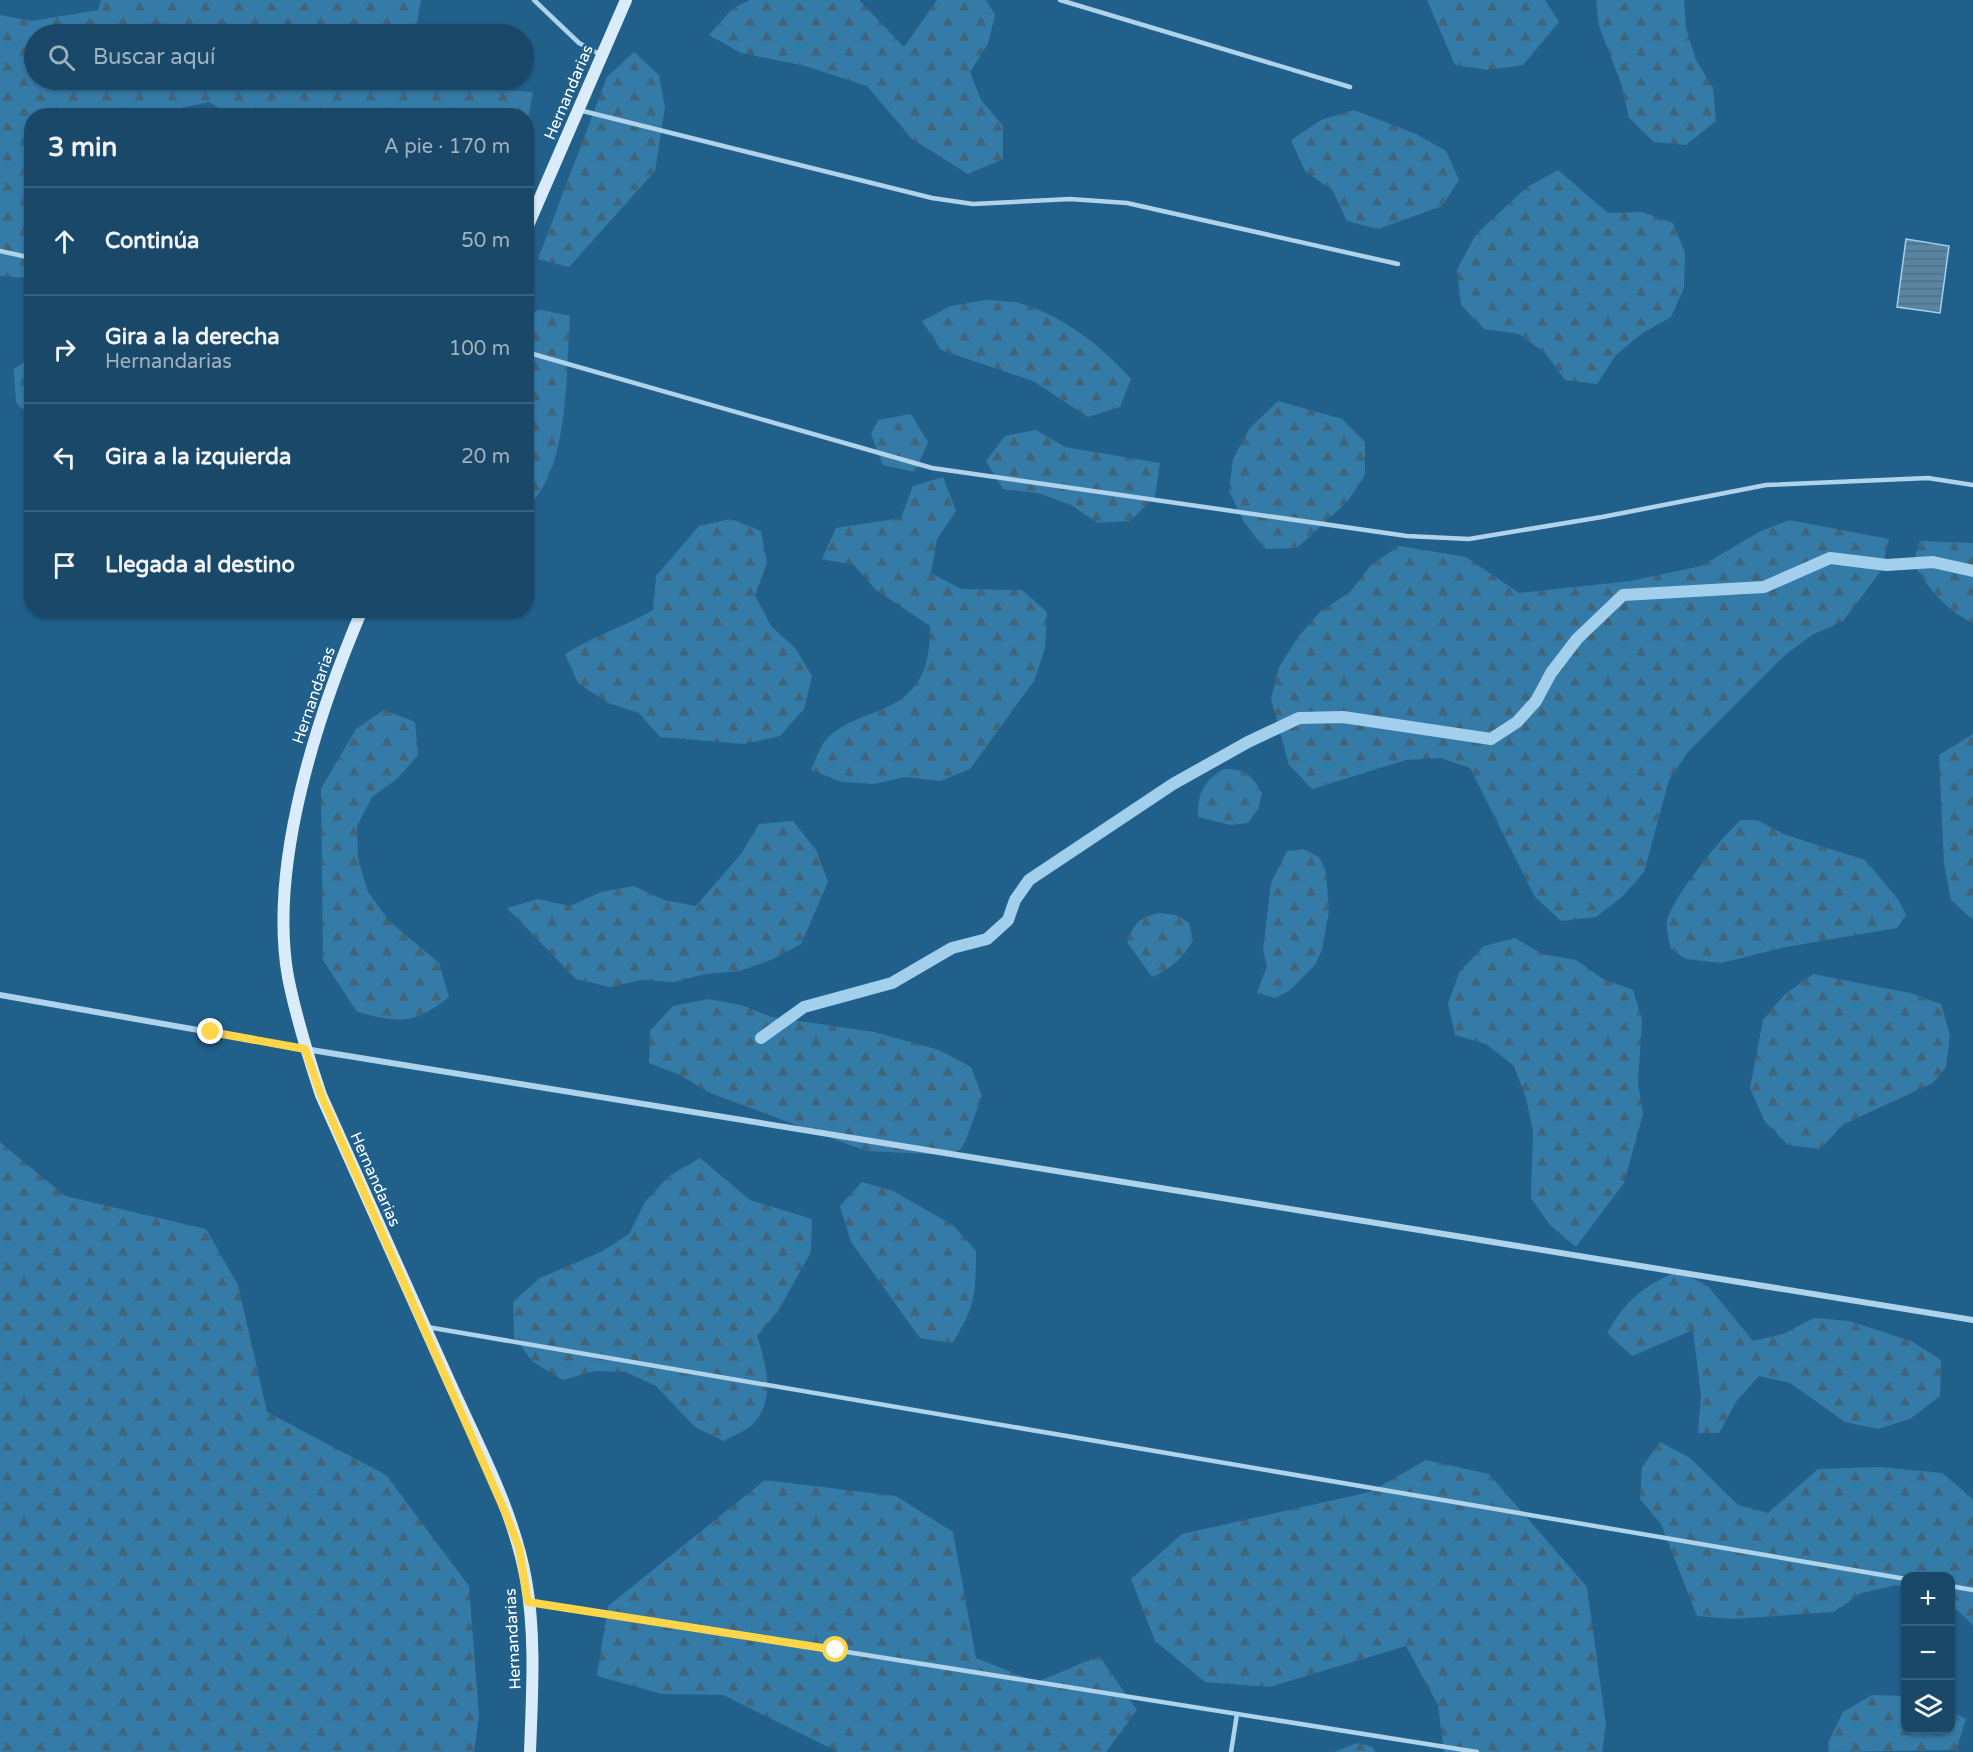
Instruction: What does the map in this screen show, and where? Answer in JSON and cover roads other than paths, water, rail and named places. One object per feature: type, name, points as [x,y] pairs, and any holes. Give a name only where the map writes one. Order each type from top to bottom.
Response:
[{"type":"street","name":"Hernandarias","points":[[534,212],[626,0]]},
{"type":"street","name":"Hernandarias","points":[[359,618],[335,672],[303,776],[288,866],[284,922],[288,975],[305,1049],[321,1095],[425,1326],[519,1548],[528,1602],[533,1670],[530,1752]]},
{"type":"street","points":[[0,994],[305,1049],[1973,1320]]},
{"type":"lane","points":[[534,0],[579,43],[602,56]]},
{"type":"lane","points":[[1060,0],[1350,87]]},
{"type":"lane","points":[[579,110],[932,198],[973,204],[1070,199],[1127,203],[1398,264]]},
{"type":"lane","points":[[0,250],[24,256]]},
{"type":"lane","points":[[534,354],[932,468],[1407,536],[1469,539],[1602,517],[1766,485],[1928,478],[1973,485]]},
{"type":"lane","points":[[425,1326],[1901,1578]]},
{"type":"lane","points":[[1955,1587],[1973,1590]]},
{"type":"lane","points":[[528,1602],[1477,1752]]},
{"type":"lane","points":[[1231,1752],[1237,1714]]},
{"type":"waterway","points":[[761,1038],[804,1007],[892,983],[952,948],[987,939],[1008,920],[1015,900],[1029,880],[1173,784],[1248,742],[1299,718],[1343,717],[1491,739],[1517,722],[1536,701],[1551,673],[1577,639],[1623,595],[1764,587],[1830,558],[1887,565],[1933,562],[1973,571]]}]
